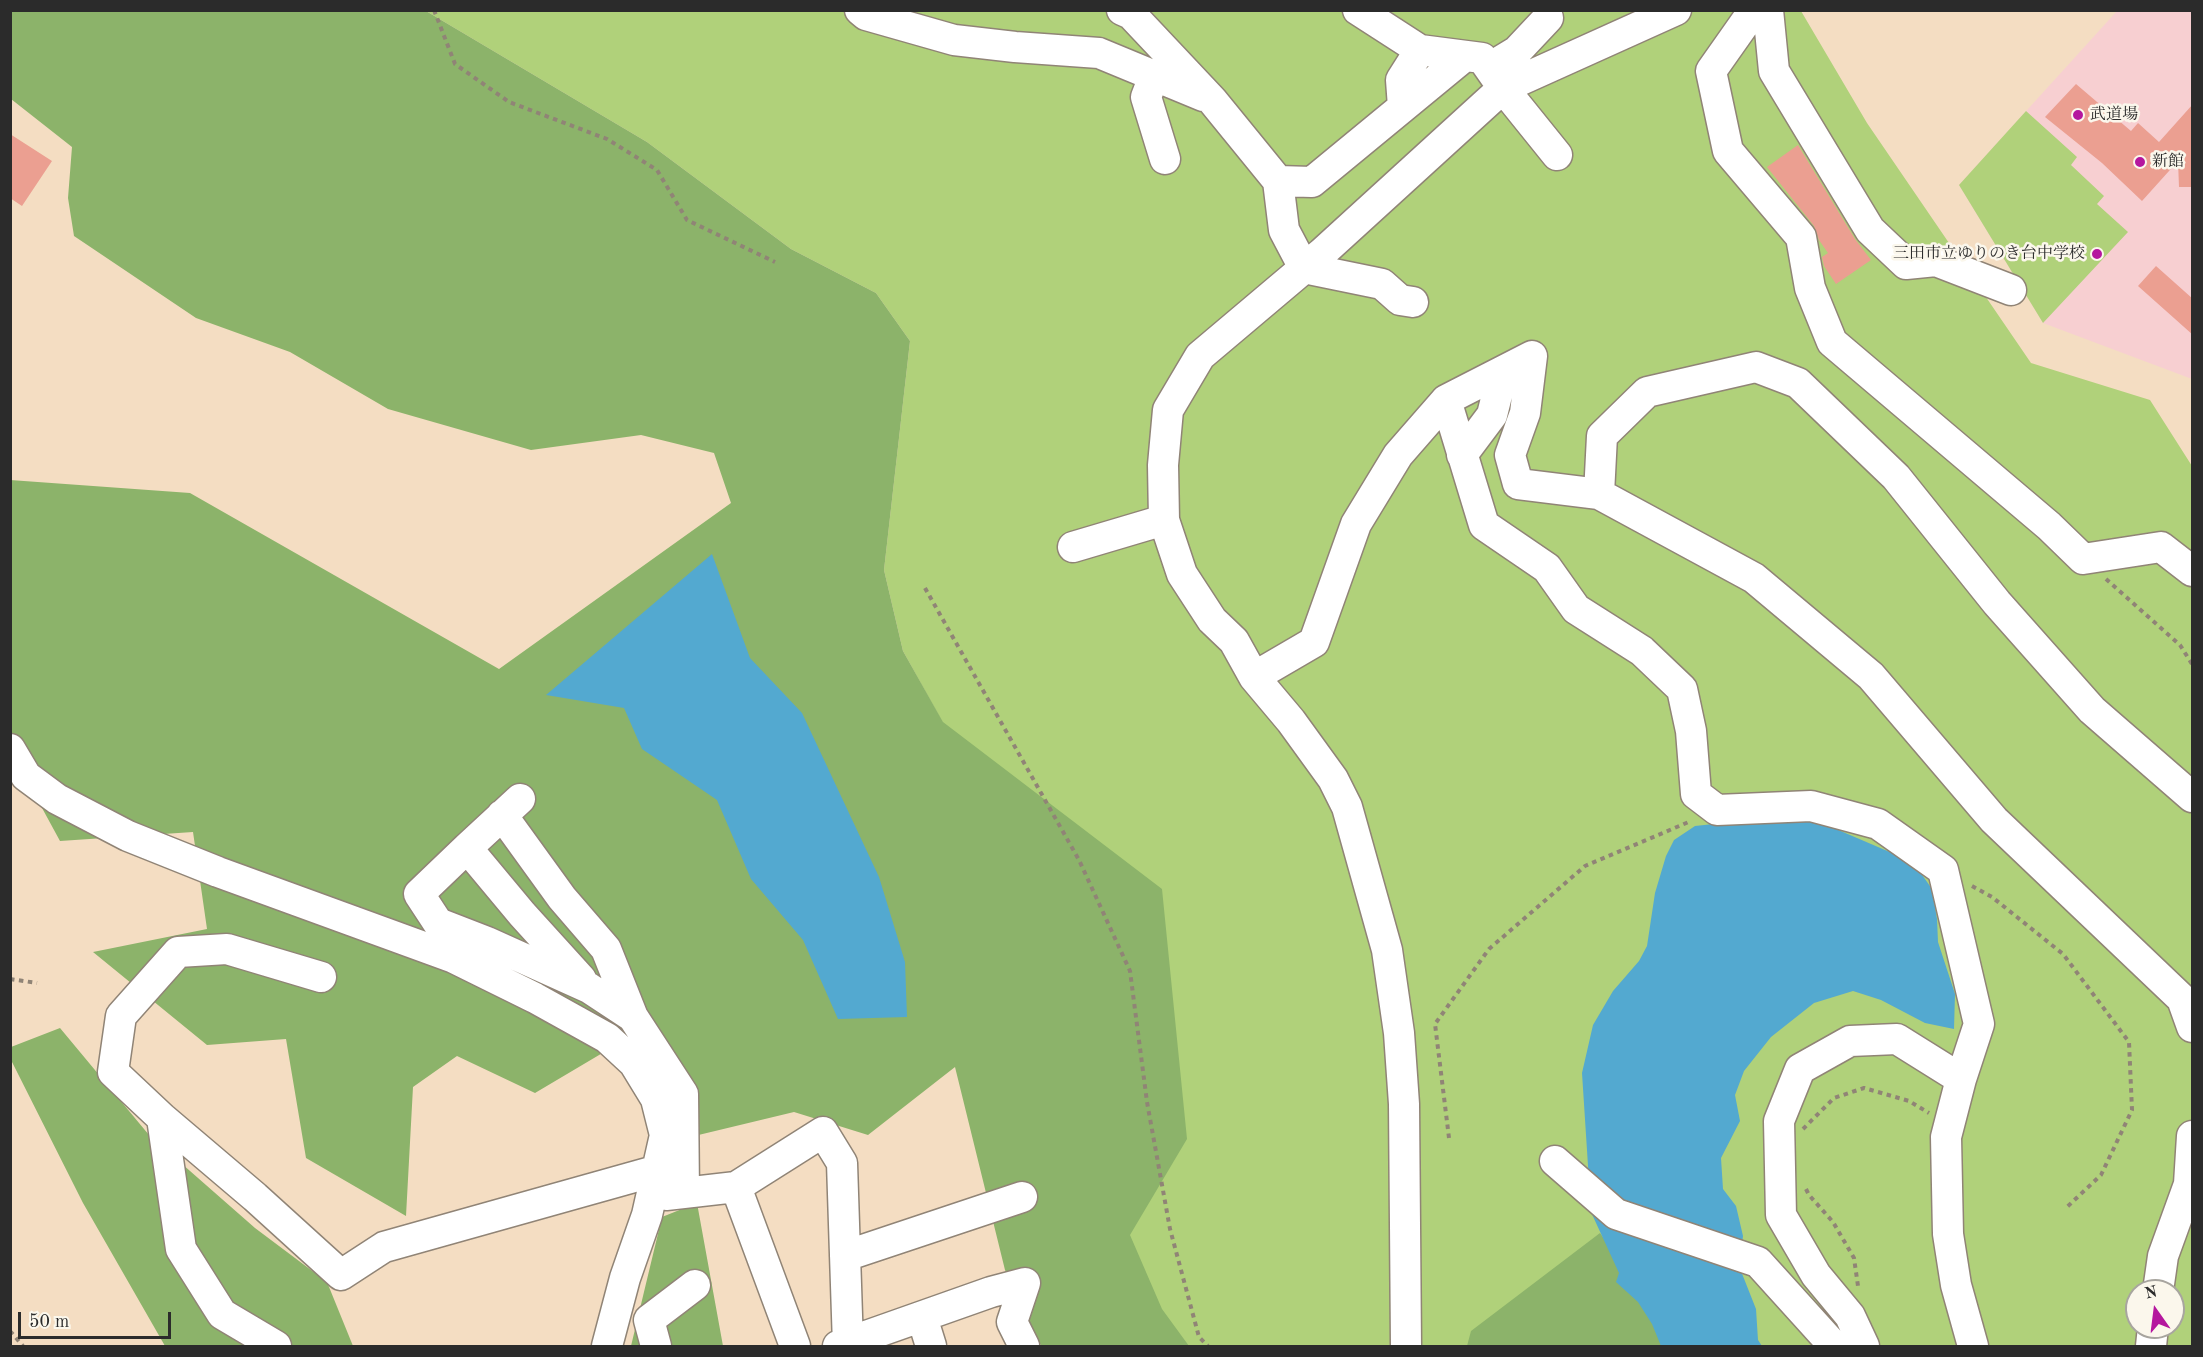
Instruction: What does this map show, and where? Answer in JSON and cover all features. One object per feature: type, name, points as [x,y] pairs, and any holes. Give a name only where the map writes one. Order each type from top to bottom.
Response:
[{"type":"street","points":[[860,10],[866,15],[954,40],[1099,53],[1212,100]]},
{"type":"street","points":[[1122,10],[1131,14],[1212,100],[1278,181],[1284,230],[1304,268]]},
{"type":"street","points":[[1358,10],[1420,50],[1486,70],[1557,155]]},
{"type":"street","points":[[1284,230],[1312,182],[1403,107],[1486,70],[1676,10]]},
{"type":"street","points":[[1754,10],[1712,71],[1728,151],[1801,237],[1810,288],[1832,342],[2049,526],[2083,559],[2161,547],[2193,570]]},
{"type":"street","points":[[1768,10],[1773,71],[1870,231],[1906,264],[1936,261],[2011,290]]},
{"type":"street","points":[[1407,1347],[1404,1104],[1399,1033],[1387,950],[1347,807],[1333,779],[1292,721],[1254,677],[1234,641],[1212,620],[1182,574],[1164,520],[1163,465],[1168,410],[1200,356],[1304,268],[1416,179],[1486,70],[1517,51],[1548,18]]},
{"type":"street","points":[[1403,107],[1401,80],[1420,50]]},
{"type":"street","points":[[1154,76],[1146,97],[1165,159]]},
{"type":"street","points":[[1278,181],[1312,182]]},
{"type":"street","points":[[1304,268],[1382,284],[1400,300],[1413,302]]},
{"type":"street","points":[[1254,677],[1314,642],[1356,524],[1398,455],[1446,400],[1532,356],[1525,413],[1510,455],[1518,484],[1599,494],[1754,578],[1871,676],[1994,820],[2182,999],[2193,1027]]},
{"type":"street","points":[[1599,494],[1602,436],[1647,392],[1756,367],[1798,384],[1896,477],[1997,603],[2092,710],[2193,797]]},
{"type":"street","points":[[1461,455],[1492,415],[1503,371]]},
{"type":"street","points":[[1446,400],[1484,525],[1546,568],[1576,609],[1642,651],[1682,689],[1691,731],[1696,794],[1717,810],[1810,806],[1878,824],[1943,870],[1979,1024],[1961,1079],[1947,1137],[1948,1234],[1956,1285],[1972,1347]]},
{"type":"street","points":[[1073,547],[1164,520]]},
{"type":"street","points":[[10,749],[26,776],[57,799],[128,836],[218,872],[454,958],[535,998],[607,1038],[634,1063],[656,1099],[665,1135],[647,1215],[625,1278],[607,1347]]},
{"type":"street","points":[[633,1017],[589,988],[487,942],[438,923],[419,894],[511,807],[562,898],[606,949],[633,1017],[683,1094],[684,1193]]},
{"type":"street","points":[[468,848],[522,914],[589,988]]},
{"type":"street","points":[[487,942],[522,914]]},
{"type":"street","points":[[321,977],[227,949],[178,952],[121,1016],[113,1072],[341,1275],[384,1247],[653,1184],[684,1193],[736,1187],[823,1132],[842,1163],[845,1345],[991,1292],[1025,1283],[1012,1323],[1024,1347]]},
{"type":"street","points":[[1864,1347],[1850,1316],[1816,1275],[1781,1215],[1779,1121],[1800,1069],[1850,1041],[1897,1040],[1961,1079]]},
{"type":"street","points":[[162,1118],[181,1249],[222,1314],[276,1347]]},
{"type":"street","points":[[2160,1279],[2163,1256],[2189,1184],[2193,1136]]},
{"type":"street","points":[[1555,1161],[1616,1214],[1758,1262],[1834,1347]]},
{"type":"street","points":[[736,1187],[795,1347]]},
{"type":"street","points":[[845,1256],[1022,1197]]},
{"type":"street","points":[[656,1347],[649,1320],[695,1285]]},
{"type":"street","points":[[922,1317],[931,1347]]},
{"type":"path","points":[[434,10],[455,64],[509,102],[607,140],[657,170],[687,220],[775,262]]},
{"type":"path","points":[[2083,559],[2180,645],[2193,664]]},
{"type":"path","points":[[925,588],[1078,860],[1130,971],[1147,1102],[1170,1229],[1199,1337],[1208,1347]]},
{"type":"path","points":[[1449,1138],[1435,1024],[1489,950],[1584,866],[1717,810]]},
{"type":"path","points":[[1943,870],[1992,897],[2063,954],[2128,1042],[2132,1110],[2101,1175],[2067,1207]]},
{"type":"path","points":[[10,979],[37,983]]},
{"type":"path","points":[[1800,1139],[1803,1130],[1834,1098],[1864,1088],[1909,1101],[1949,1126]]},
{"type":"path","points":[[1805,1186],[1809,1195],[1833,1222],[1854,1258],[1858,1288]]},
{"type":"path","points":[[10,1330],[23,1347]]},
{"type":"shaded area","name":"三田市立ゆりのき台中学校","points":[[2117,11],[2192,11],[2192,379],[2043,323],[1959,185]]},
{"type":"green space","points":[[11,11],[426,11],[647,142],[791,249],[876,293],[910,341],[884,570],[903,651],[943,722],[1162,889],[1187,1139],[1130,1235],[1162,1309],[1189,1346],[1041,1346],[1005,1270],[955,1067],[868,1135],[794,1112],[686,1138],[648,1026],[535,1093],[457,1056],[413,1087],[406,1216],[306,1158],[286,1039],[207,1045],[93,952],[207,929],[193,832],[60,841],[11,751],[10,480],[190,493],[499,669],[731,503],[714,453],[641,435],[531,450],[388,409],[290,352],[196,318],[74,236],[68,198],[72,147],[11,99]]},
{"type":"green space","points":[[426,11],[1801,11],[1867,123],[2031,363],[2150,400],[2192,466],[2192,1346],[1139,1346],[943,723],[903,651],[884,570],[910,341],[876,293],[791,249],[647,142]]},
{"type":"green space","points":[[2026,111],[2077,157],[2071,165],[2104,196],[2097,204],[2128,232],[2043,323],[1959,185]]},
{"type":"green space","points":[[60,1028],[149,1135],[255,1228],[327,1282],[353,1346],[165,1346],[83,1203],[11,1060],[11,1047]]},
{"type":"green space","points":[[697,1203],[723,1346],[631,1346],[662,1217]]},
{"type":"green space","points":[[1600,1233],[1678,1346],[1467,1346],[1471,1331]]},
{"type":"water","points":[[712,554],[750,658],[802,713],[879,877],[905,962],[907,1017],[838,1019],[803,940],[751,879],[717,800],[642,749],[624,708],[546,695]]},
{"type":"water","points":[[1786,819],[1822,823],[1913,862],[1932,889],[1938,942],[1955,994],[1954,1029],[1925,1023],[1881,1000],[1853,991],[1814,1003],[1771,1037],[1744,1071],[1735,1095],[1740,1121],[1721,1158],[1723,1189],[1736,1206],[1743,1236],[1739,1266],[1756,1309],[1758,1340],[1762,1346],[1661,1346],[1652,1324],[1638,1302],[1616,1282],[1619,1273],[1591,1212],[1582,1073],[1593,1025],[1613,991],[1639,961],[1647,946],[1655,893],[1666,856],[1674,840],[1695,826]]},
{"type":"building","points":[[2076,84],[2131,131],[2138,123],[2159,142],[2193,104],[2193,187],[2179,187],[2178,161],[2142,201],[2102,163],[2045,117]]},
{"type":"building","points":[[10,134],[52,161],[22,206],[10,198]]},
{"type":"building","points":[[1798,145],[1855,239],[1871,260],[1836,284],[1824,266],[1822,257],[1828,253],[1819,240],[1814,226],[1767,167]]},
{"type":"building","points":[[2156,266],[2193,299],[2193,335],[2138,286]]},
{"type":"place","name":"武道場","points":[[2078,115]]},
{"type":"place","name":"新館","points":[[2140,162]]},
{"type":"place","name":"三田市立ゆりのき台中学校","points":[[2097,254]]}]
